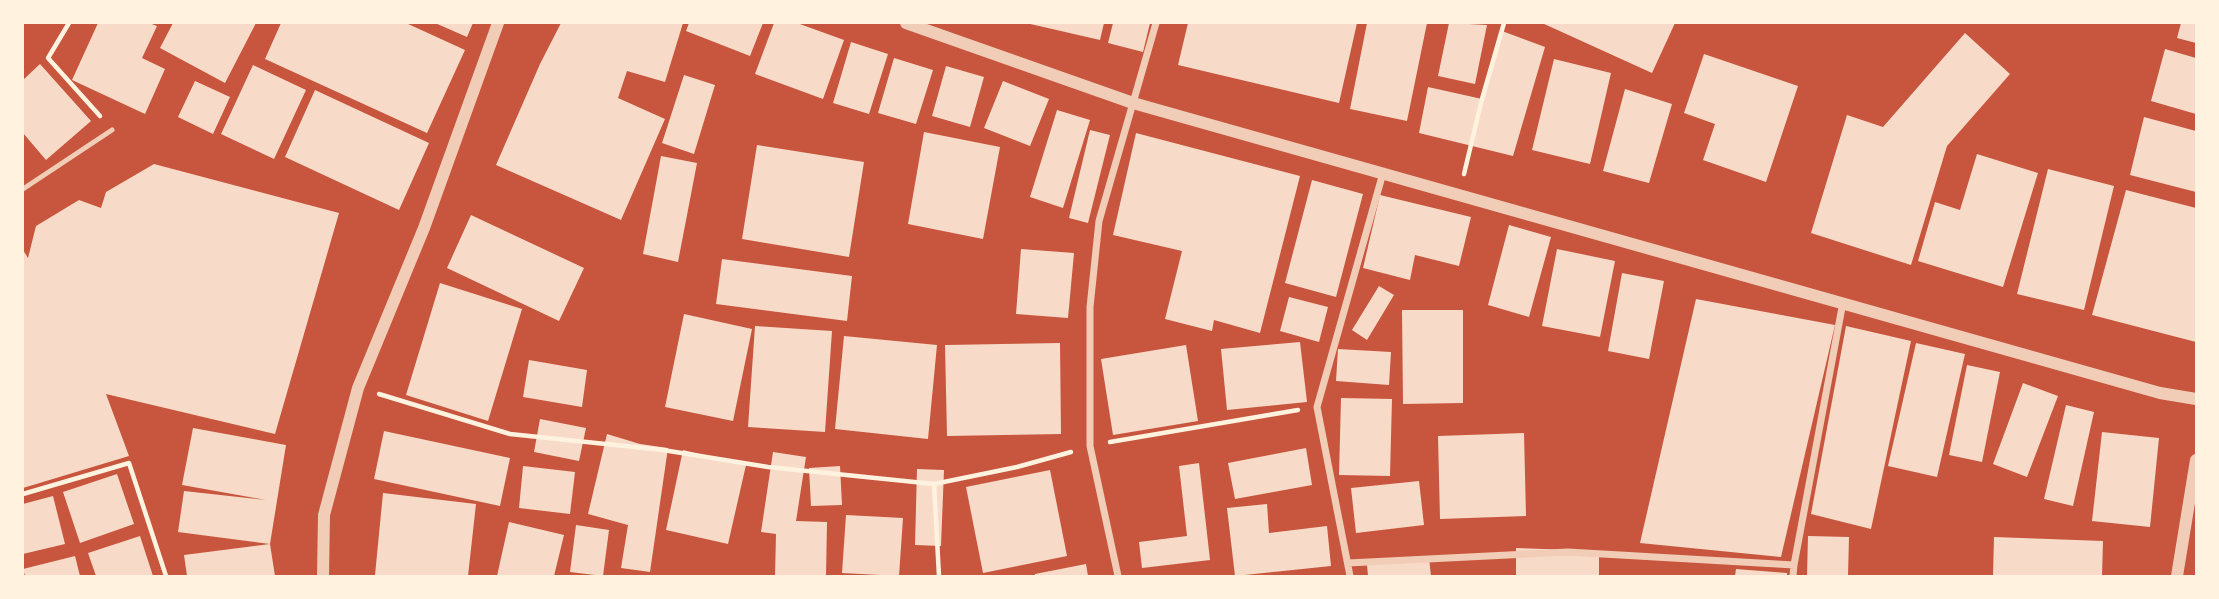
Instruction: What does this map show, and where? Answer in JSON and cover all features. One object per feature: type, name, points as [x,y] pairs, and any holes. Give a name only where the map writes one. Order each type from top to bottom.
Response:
[{"type":"street","points":[[323,576],[324,514],[358,388],[424,228],[498,23]]},
{"type":"street","points":[[906,23],[1133,103],[2160,393],[2196,399]]},
{"type":"street","points":[[1118,576],[1090,446],[1090,307],[1098,221],[1156,23]]},
{"type":"street","points":[[1350,576],[1318,407],[1383,173]]},
{"type":"street","points":[[1794,576],[1843,302]]},
{"type":"street","points":[[2177,576],[2196,460]]},
{"type":"street","points":[[1348,563],[1568,552],[1794,565]]},
{"type":"lane","points":[[23,190],[112,130]]},
{"type":"path","points":[[69,23],[48,58],[112,130]]},
{"type":"path","points":[[1458,194],[1504,23]]},
{"type":"path","points":[[358,388],[510,434],[663,450],[768,467],[934,484],[1017,467],[1090,446],[1318,407]]},
{"type":"path","points":[[23,494],[129,463],[166,576]]},
{"type":"path","points":[[934,484],[939,576]]},
{"type":"building","points":[[98,23],[149,23],[157,26],[142,58],[165,69],[145,114],[72,80]]},
{"type":"building","points":[[173,23],[256,23],[225,83],[160,48]]},
{"type":"building","points":[[281,23],[406,23],[465,50],[427,133],[265,59]]},
{"type":"building","points":[[435,23],[473,23],[467,37]]},
{"type":"building","points":[[561,23],[683,23],[665,82],[627,71],[618,98],[665,119],[621,220],[496,165]]},
{"type":"building","points":[[689,23],[763,23],[750,56],[686,31]]},
{"type":"building","points":[[774,23],[797,23],[844,40],[823,99],[755,74]]},
{"type":"building","points":[[1026,23],[1104,23],[1100,40]]},
{"type":"building","points":[[1113,23],[1150,23],[1143,52],[1108,43]]},
{"type":"building","points":[[1188,23],[1357,23],[1339,103],[1178,65]]},
{"type":"building","points":[[1367,23],[1427,23],[1407,121],[1350,109]]},
{"type":"building","points":[[1449,23],[1487,25],[1475,84],[1438,76]]},
{"type":"building","points":[[1542,23],[1675,23],[1652,73]]},
{"type":"building","points":[[2181,23],[2196,23],[2196,43],[2177,38]]},
{"type":"building","points":[[1502,31],[1545,47],[1513,156],[1419,133],[1428,87],[1482,99]]},
{"type":"building","points":[[1965,33],[2010,74],[1947,146],[1911,265],[1811,233],[1847,115],[1883,127]]},
{"type":"building","points":[[851,42],[888,54],[869,114],[833,103]]},
{"type":"building","points":[[2165,49],[2196,58],[2196,114],[2151,101]]},
{"type":"building","points":[[1704,54],[1798,86],[1766,182],[1703,160],[1715,124],[1684,113]]},
{"type":"building","points":[[894,58],[933,70],[916,124],[878,113]]},
{"type":"building","points":[[1554,59],[1611,73],[1590,164],[1532,150]]},
{"type":"building","points":[[40,64],[91,121],[46,160],[23,133],[23,80]]},
{"type":"building","points":[[253,65],[306,90],[274,159],[221,134]]},
{"type":"building","points":[[946,66],[984,77],[970,127],[932,116]]},
{"type":"building","points":[[684,75],[715,85],[694,154],[662,143]]},
{"type":"building","points":[[195,81],[230,97],[213,134],[178,117]]},
{"type":"building","points":[[1003,81],[1049,99],[1030,146],[984,128]]},
{"type":"building","points":[[1625,89],[1672,104],[1649,183],[1603,171]]},
{"type":"building","points":[[315,90],[429,143],[399,210],[285,157]]},
{"type":"building","points":[[1057,110],[1090,120],[1063,208],[1030,197]]},
{"type":"building","points":[[2144,117],[2196,131],[2196,192],[2130,175]]},
{"type":"building","points":[[1090,130],[1110,135],[1088,223],[1069,218]]},
{"type":"building","points":[[924,132],[1000,147],[983,239],[908,224]]},
{"type":"building","points":[[1136,133],[1300,176],[1260,333],[1214,320],[1212,331],[1165,319],[1182,251],[1113,235]]},
{"type":"building","points":[[757,145],[864,162],[849,257],[742,239]]},
{"type":"building","points":[[1977,154],[2038,173],[2003,287],[1918,261],[1935,202],[1960,210]]},
{"type":"building","points":[[661,156],[697,163],[678,262],[643,254]]},
{"type":"building","points":[[154,164],[339,213],[275,434],[106,394],[129,456],[23,488],[23,250],[28,258],[36,226],[79,200],[101,208],[106,192]]},
{"type":"building","points":[[2048,169],[2114,186],[2084,310],[2017,294]]},
{"type":"building","points":[[1312,180],[1363,194],[1336,297],[1285,283]]},
{"type":"building","points":[[2126,190],[2196,208],[2196,342],[2092,315]]},
{"type":"building","points":[[1380,195],[1471,217],[1459,266],[1415,255],[1410,280],[1363,268]]},
{"type":"building","points":[[471,215],[584,268],[559,321],[447,268]]},
{"type":"building","points":[[1509,225],[1551,237],[1529,317],[1488,305]]},
{"type":"building","points":[[1021,249],[1074,253],[1068,318],[1016,314]]},
{"type":"building","points":[[1557,249],[1615,261],[1600,337],[1542,326]]},
{"type":"building","points":[[722,259],[852,276],[847,321],[716,304]]},
{"type":"building","points":[[1622,273],[1664,281],[1649,359],[1608,351]]},
{"type":"building","points":[[440,283],[522,309],[488,421],[406,395]]},
{"type":"building","points":[[1379,286],[1394,295],[1367,340],[1352,330]]},
{"type":"building","points":[[1289,297],[1328,307],[1319,342],[1280,331]]},
{"type":"building","points":[[1696,299],[1835,325],[1781,557],[1640,543]]},
{"type":"building","points":[[1402,310],[1463,310],[1463,403],[1403,404]]},
{"type":"building","points":[[684,314],[752,329],[733,421],[665,407]]},
{"type":"building","points":[[755,326],[832,331],[825,432],[748,427]]},
{"type":"building","points":[[1846,326],[1911,341],[1871,529],[1811,514]]},
{"type":"building","points":[[844,336],[937,345],[928,439],[835,429]]},
{"type":"building","points":[[1300,342],[1307,402],[1227,410],[1221,349]]},
{"type":"building","points":[[1060,343],[1061,434],[947,436],[945,345]]},
{"type":"building","points":[[1916,343],[1965,354],[1937,477],[1888,466]]},
{"type":"building","points":[[1186,345],[1198,421],[1113,435],[1101,359]]},
{"type":"building","points":[[1338,349],[1391,352],[1389,385],[1336,381]]},
{"type":"building","points":[[529,360],[587,370],[582,407],[523,397]]},
{"type":"building","points":[[1967,365],[2000,372],[1982,462],[1949,455]]},
{"type":"building","points":[[2023,383],[2058,396],[2027,477],[1993,464]]},
{"type":"building","points":[[1341,398],[1392,399],[1390,476],[1339,475]]},
{"type":"building","points":[[2066,405],[2094,412],[2073,506],[2044,499]]},
{"type":"building","points":[[540,419],[586,428],[579,461],[534,452]]},
{"type":"building","points":[[193,428],[286,445],[270,544],[178,532],[184,491],[266,500],[182,485]]},
{"type":"building","points":[[384,431],[510,458],[500,506],[374,479]]},
{"type":"building","points":[[2102,432],[2159,438],[2150,527],[2092,521]]},
{"type":"building","points":[[1524,433],[1526,516],[1440,519],[1438,436]]},
{"type":"building","points":[[607,434],[640,444],[668,448],[650,572],[621,568],[628,525],[588,514]]},
{"type":"building","points":[[1306,448],[1312,485],[1235,499],[1228,463]]},
{"type":"building","points":[[683,450],[746,465],[728,544],[666,530]]},
{"type":"building","points":[[773,452],[806,457],[796,521],[827,522],[826,576],[775,576],[776,534],[761,532]]},
{"type":"building","points":[[1199,463],[1210,560],[1142,568],[1139,542],[1187,536],[1179,466]]},
{"type":"building","points":[[523,466],[575,472],[570,514],[519,508]]},
{"type":"building","points":[[840,466],[842,505],[811,506],[809,468]]},
{"type":"building","points":[[917,469],[944,470],[941,546],[915,545]]},
{"type":"building","points":[[1050,470],[1067,556],[983,573],[966,487]]},
{"type":"building","points":[[117,474],[134,524],[80,543],[63,492]]},
{"type":"building","points":[[1419,481],[1424,525],[1356,533],[1351,488]]},
{"type":"building","points":[[383,493],[476,504],[468,576],[375,575]]},
{"type":"building","points":[[53,496],[65,544],[23,554],[23,504]]},
{"type":"building","points":[[1267,504],[1269,533],[1327,526],[1331,566],[1235,576],[1227,508]]},
{"type":"building","points":[[846,515],[903,518],[899,576],[842,573]]},
{"type":"building","points":[[509,522],[564,535],[554,576],[497,576]]},
{"type":"building","points":[[576,525],[609,530],[603,576],[570,572]]},
{"type":"building","points":[[140,536],[153,576],[96,576],[88,553]]},
{"type":"building","points":[[1808,536],[1849,537],[1848,576],[1807,576]]},
{"type":"building","points":[[1994,537],[2103,541],[2102,576],[1993,576]]},
{"type":"building","points":[[270,544],[275,576],[187,576],[184,555]]},
{"type":"building","points":[[1516,548],[1599,551],[1599,576],[1516,576]]},
{"type":"building","points":[[75,556],[80,576],[25,576],[23,569]]},
{"type":"building","points":[[1429,558],[1431,576],[1368,576],[1367,565]]},
{"type":"building","points":[[1086,564],[1088,576],[1035,576],[1035,574]]},
{"type":"building","points":[[1736,569],[1787,573],[1787,576],[1735,576]]}]
